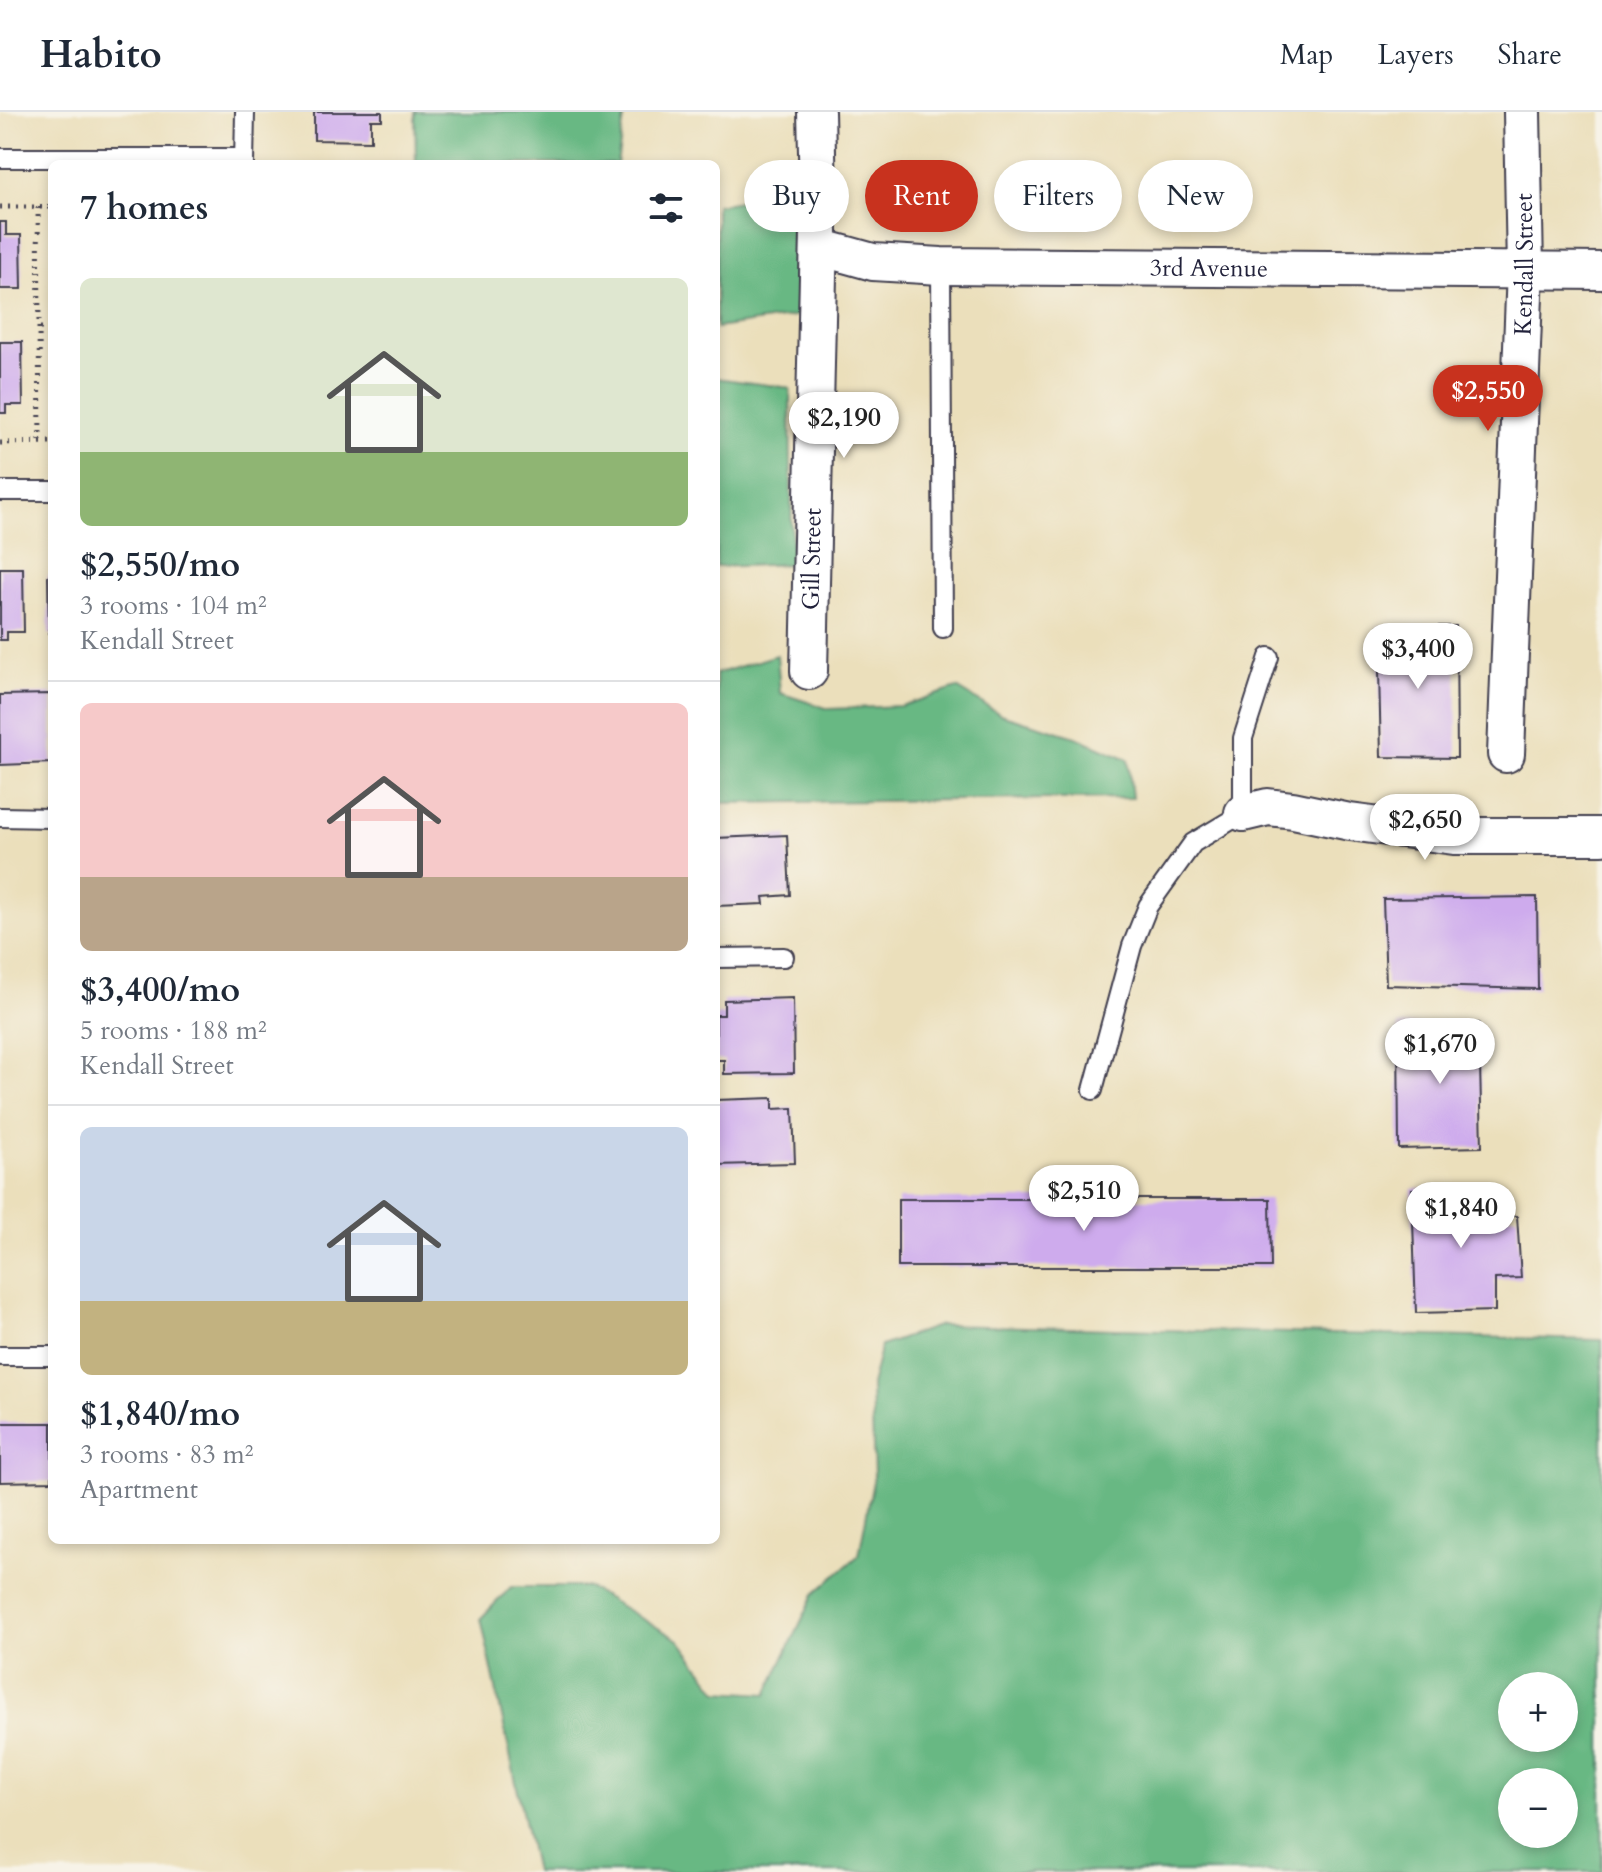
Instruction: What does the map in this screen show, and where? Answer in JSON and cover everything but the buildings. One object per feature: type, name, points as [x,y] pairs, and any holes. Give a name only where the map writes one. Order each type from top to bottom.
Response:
[{"type":"street","name":"Gill Street","points":[[809,671],[819,247],[816,112]]},
{"type":"street","name":"Kendall Street","points":[[1506,754],[1525,270],[1522,112]]},
{"type":"street","name":"3rd Avenue","points":[[819,247],[873,262],[941,266],[1602,271]]},
{"type":"street","points":[[1243,813],[1268,807],[1280,808],[1350,822],[1454,836],[1602,836]]},
{"type":"lane","points":[[244,160],[245,112]]},
{"type":"lane","points":[[0,158],[163,160]]},
{"type":"lane","points":[[941,266],[943,628]]},
{"type":"lane","points":[[0,491],[48,491]]},
{"type":"lane","points":[[1093,1090],[1132,946],[1148,906],[1193,843],[1243,813],[1243,738],[1269,657]]},
{"type":"lane","points":[[0,817],[48,818]]},
{"type":"lane","points":[[720,958],[784,957]]},
{"type":"lane","points":[[0,1356],[48,1356]]},
{"type":"path","points":[[0,207],[48,207]]},
{"type":"path","points":[[38,207],[40,442]]},
{"type":"path","points":[[40,328],[48,328]]},
{"type":"path","points":[[0,443],[48,442]]},
{"type":"green space","points":[[415,112],[625,112],[618,160],[416,160]]},
{"type":"green space","points":[[744,200],[744,232],[805,232],[802,315],[720,327],[720,204]]},
{"type":"green space","points":[[720,379],[790,388],[792,564],[720,567]]},
{"type":"green space","points":[[777,655],[780,693],[829,709],[901,706],[957,688],[1000,714],[1076,737],[1128,759],[1132,798],[720,803],[720,673]]},
{"type":"green space","points":[[940,1325],[1602,1340],[1602,1872],[535,1872],[481,1618],[511,1587],[587,1587],[679,1640],[718,1691],[767,1694],[814,1594],[859,1555],[874,1476],[871,1385],[881,1346]]}]
